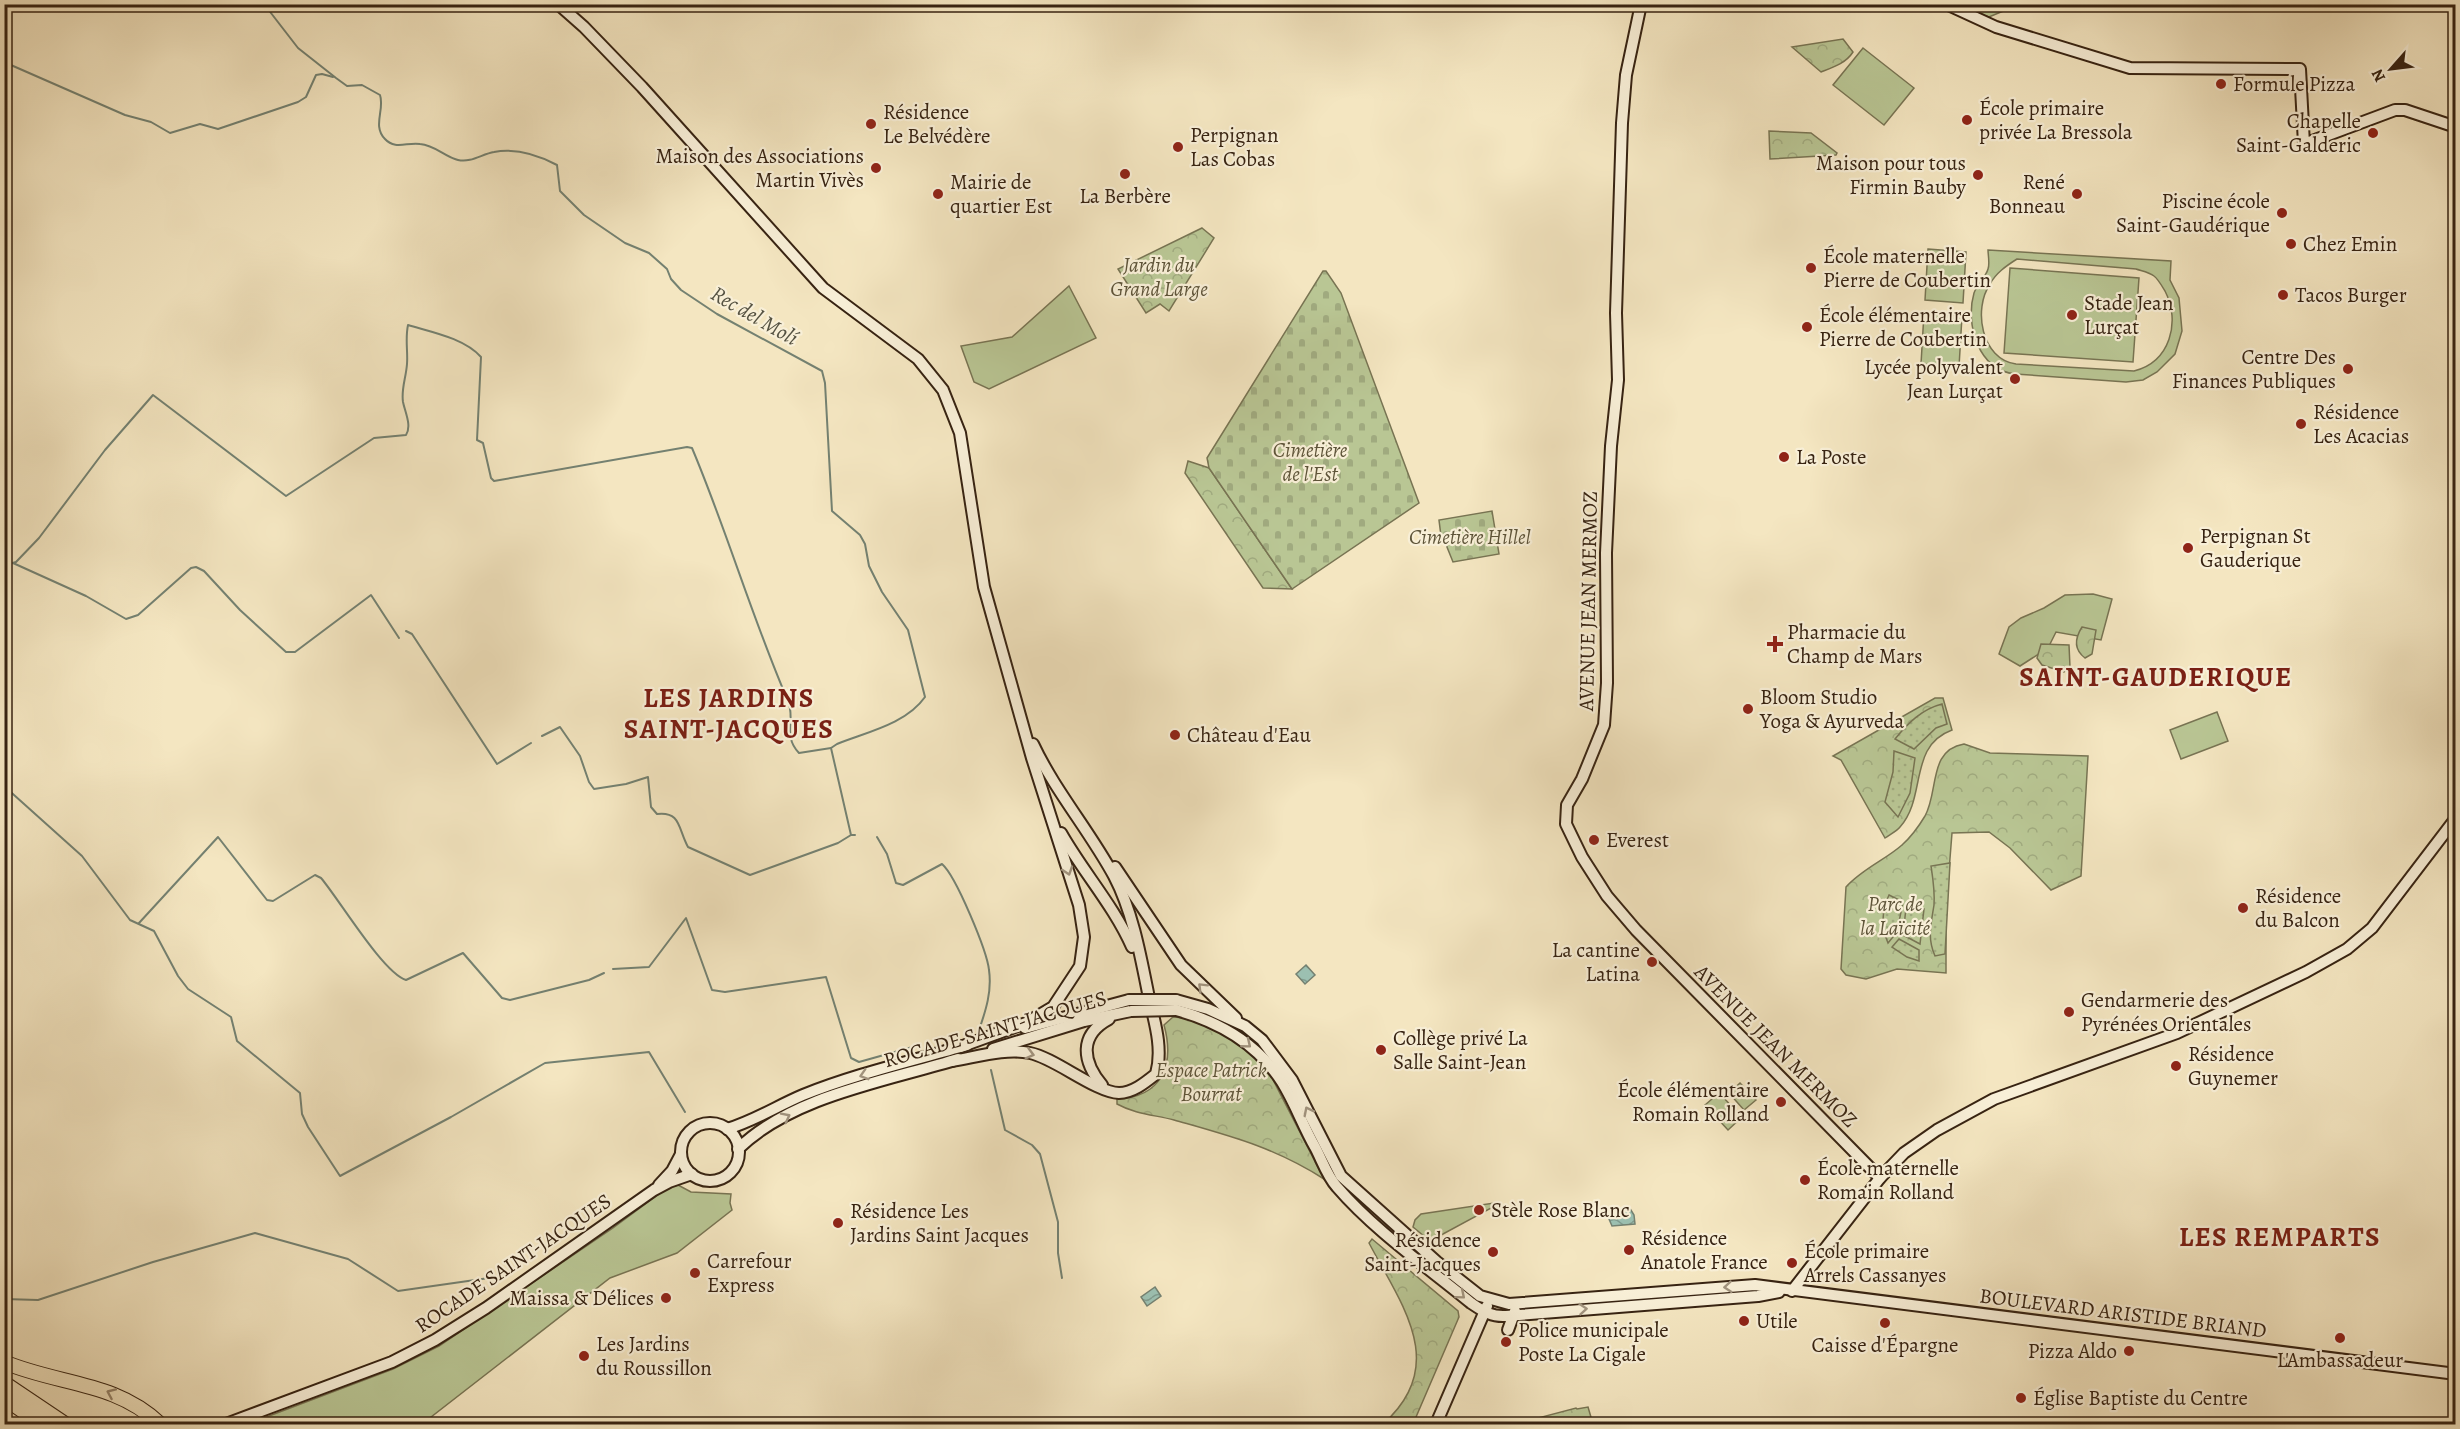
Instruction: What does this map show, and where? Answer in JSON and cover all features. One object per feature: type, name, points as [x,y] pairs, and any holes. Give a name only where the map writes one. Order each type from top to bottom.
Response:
[{"type":"highway","points":[[4,1362],[102,1389],[140,1408],[160,1425]]},
{"type":"highway","points":[[4,1383],[65,1425]]},
{"type":"highway","points":[[4,1398],[42,1425]]},
{"type":"main road","points":[[558,4],[584,27],[642,87],[823,288],[918,359],[943,390],[960,433],[984,586],[1079,904],[1084,937],[1080,966],[1053,1007],[1026,1023],[960,1047]]},
{"type":"main road","name":"AVENUE JEAN MERMOZ","points":[[1641,4],[1626,75],[1622,123],[1616,313],[1618,380],[1611,446],[1606,553],[1607,683],[1604,725],[1582,779],[1567,805],[1566,824],[1582,857],[1607,896],[1636,930],[1880,1178]]},
{"type":"main road","points":[[1946,4],[1996,27],[2130,68],[2300,69],[2304,144],[2395,110],[2405,110],[2456,127]]},
{"type":"main road","points":[[952,1061],[1014,1051],[1033,1054],[1119,1093],[1134,1089],[1156,1074],[1160,1058],[1145,978],[1127,909],[1114,876],[1047,773],[1019,705]]},
{"type":"main road","points":[[1051,815],[1076,860],[1115,914],[1145,978]]},
{"type":"main road","points":[[1336,1186],[1361,1212],[1467,1300],[1494,1317],[1746,1297],[1789,1290],[1880,1178],[1904,1153],[1936,1130],[1979,1107],[2187,1028],[2306,972],[2347,949],[2372,928],[2456,818]]},
{"type":"main road","points":[[1083,828],[1120,873],[1181,965],[1245,1026]]},
{"type":"main road","points":[[1104,1088],[1089,1066],[1086,1052],[1090,1035],[1100,1024],[1130,1005]]},
{"type":"main road","name":"ROCADE SAINT-JACQUES","points":[[738,1149],[753,1135],[809,1105],[1130,1005]]},
{"type":"main road","name":"ROCADE SAINT-JACQUES","points":[[727,1129],[745,1124],[819,1090],[960,1047],[1130,1005],[1176,1005],[1208,1009],[1245,1026],[1262,1041],[1292,1080],[1333,1164],[1354,1190],[1426,1250]]},
{"type":"main road","name":"ROCADE SAINT-JACQUES","points":[[1176,1005],[1228,1029],[1248,1043],[1270,1065],[1283,1084],[1336,1186]]},
{"type":"main road","points":[[654,1190],[672,1171],[681,1154],[686,1135],[698,1126],[711,1123],[727,1129],[733,1135],[738,1149],[737,1160],[727,1175],[709,1181],[686,1169],[681,1154]]},
{"type":"main road","points":[[654,1190],[692,1174]]},
{"type":"main road","points":[[1336,1186],[1413,1248],[1426,1250],[1480,1296],[1490,1300],[1436,1425]]},
{"type":"main road","name":"ROCADE SAINT-JACQUES","points":[[256,1414],[392,1362],[435,1340],[522,1283],[654,1190]]},
{"type":"main road","name":"BOULEVARD ARISTIDE BRIAND","points":[[1490,1300],[1506,1304],[1755,1285],[2456,1374]]},
{"type":"main road","points":[[1508,1330],[1512,1315],[1520,1303]]},
{"type":"main road","points":[[226,1425],[256,1414]]},
{"type":"main road","points":[[237,1425],[256,1414]]},
{"type":"green space","points":[[1956,5],[2018,5],[1989,17]]},
{"type":"green space","points":[[1843,39],[1853,52],[1843,62],[1821,72],[1792,47]]},
{"type":"green space","points":[[1863,48],[1914,88],[1884,125],[1833,85]]},
{"type":"green space","points":[[1769,131],[1811,133],[1837,153],[1836,155],[1770,159]]},
{"type":"green space","name":"Jardin du Grand Large","points":[[1202,228],[1214,238],[1169,311],[1160,304],[1146,313],[1118,269]]},
{"type":"green space","points":[[1928,249],[1966,252],[1963,303],[1925,300]]},
{"type":"green space","points":[[1988,250],[2171,261],[2170,280],[2179,298],[2182,331],[2175,354],[2157,372],[2143,380],[2126,382],[2015,374],[2002,371],[1983,355],[1977,344],[1971,318],[1974,293],[1989,267]],"holes":[[[2017,259],[2136,269],[2154,276],[2158,281],[2170,303],[2172,315],[2172,328],[2164,350],[2146,366],[2134,371],[2016,364],[2004,360],[1988,343],[1982,319],[1985,294],[1995,276]]]},
{"type":"green space","name":"Stade Jean Lurçat","points":[[2010,268],[2139,278],[2133,362],[2004,353]]},
{"type":"green space","name":"Cimetière de l'Est","points":[[1323,271],[1326,271],[1341,293],[1419,503],[1292,589],[1209,468],[1207,458]]},
{"type":"green space","points":[[1069,286],[1096,338],[989,389],[974,382],[961,346],[1012,337]]},
{"type":"green space","points":[[1924,313],[1962,316],[1959,367],[1921,364]]},
{"type":"green space","points":[[1188,461],[1209,468],[1292,589],[1263,588],[1185,473]]},
{"type":"green space","name":"Cimetière Hillel","points":[[1492,511],[1499,554],[1453,562],[1446,537],[1441,536],[1439,520]]},
{"type":"green space","points":[[2093,594],[2112,599],[2101,640],[2056,632],[2048,648],[2020,666],[1999,654],[2009,627],[2021,618],[2065,595]]},
{"type":"green space","points":[[2082,627],[2096,630],[2092,654],[2085,658],[2078,651],[2076,643]]},
{"type":"green space","points":[[2041,644],[2069,645],[2070,667],[2064,672],[2042,665],[2037,658]]},
{"type":"green space","name":"Parc de la Laïcité","points":[[1935,698],[1943,698],[1952,730],[1938,738],[1929,748],[1923,760],[1908,815],[1899,828],[1885,838],[1841,760],[1833,756]]},
{"type":"green space","points":[[1942,704],[1947,724],[1936,728],[1914,749],[1895,739],[1916,717]]},
{"type":"green space","points":[[2217,712],[2228,741],[2181,759],[2170,730]]},
{"type":"green space","name":"Parc de la Laïcité","points":[[1964,744],[1990,753],[2088,756],[2081,876],[2051,890],[2010,848],[1989,832],[1952,833],[1946,909],[1946,973],[1897,969],[1866,979],[1846,975],[1841,969],[1846,887],[1912,835],[1925,816],[1936,773],[1945,754]]},
{"type":"green space","points":[[1894,751],[1915,758],[1910,793],[1898,817],[1885,802],[1893,772]]},
{"type":"green space","points":[[1950,863],[1945,954],[1935,956],[1930,937],[1934,905],[1931,866]]},
{"type":"green space","points":[[1889,895],[1903,902],[1897,932],[1888,943],[1883,919]]},
{"type":"green space","points":[[1906,908],[1924,909],[1920,944],[1903,935]]},
{"type":"green space","points":[[1899,939],[1919,950],[1919,961],[1907,957],[1892,947]]},
{"type":"green space","name":"Espace Patrick Bourrat","points":[[1173,1017],[1188,1019],[1216,1029],[1252,1054],[1271,1076],[1324,1179],[1269,1150],[1214,1131],[1138,1112],[1117,1104],[1117,1099],[1145,1092],[1162,1076],[1168,1053],[1164,1025]]},
{"type":"green space","points":[[1740,1083],[1756,1100],[1744,1110],[1729,1093]]},
{"type":"green space","points":[[1719,1093],[1742,1117],[1728,1130],[1705,1105]]},
{"type":"green space","points":[[678,1185],[691,1192],[731,1194],[732,1210],[677,1253],[610,1278],[422,1424],[248,1424],[393,1369],[439,1346],[613,1228],[667,1188]]},
{"type":"green space","points":[[1494,1203],[1495,1206],[1430,1241],[1413,1227],[1415,1220],[1421,1214]]},
{"type":"green space","points":[[1372,1239],[1458,1311],[1459,1317],[1413,1424],[1383,1424],[1403,1402],[1414,1379],[1416,1357],[1413,1334],[1405,1312],[1369,1243]]},
{"type":"green space","points":[[1588,1407],[1593,1424],[1537,1424],[1538,1418]]},
{"type":"water","points":[[1306,965],[1315,975],[1305,984],[1296,974]]},
{"type":"water","points":[[1629,1207],[1634,1215],[1635,1224],[1612,1226],[1609,1219]]},
{"type":"water","points":[[1155,1287],[1161,1296],[1147,1306],[1141,1297]]},
{"type":"waterway","name":"Rec del Molí","points":[[264,4],[298,48],[336,78],[347,86],[362,85],[380,95],[379,129],[389,142],[397,145],[425,145],[458,160],[510,151],[534,155],[557,165],[560,191],[584,215],[625,243],[649,253],[667,269],[671,279],[681,290],[717,314],[822,371],[825,383],[832,511],[860,535],[865,544],[869,566],[882,592],[908,630],[925,697],[897,721],[831,748],[851,835],[855,835]]},
{"type":"waterway","points":[[4,62],[125,115],[151,122],[170,133],[200,124],[218,129],[298,102],[306,97],[316,75],[333,77]]},
{"type":"waterway","points":[[4,563],[16,562],[39,538],[105,450],[153,395],[286,496],[374,438],[406,435],[408,423],[403,393],[407,364],[408,325],[456,340],[474,350],[481,357],[477,440],[483,443],[491,478],[494,481],[687,447],[692,448],[788,701],[791,715],[791,740],[799,753],[831,748]]},
{"type":"waterway","points":[[13,563],[86,596],[126,619],[138,615],[191,568],[196,567],[204,571],[240,610],[286,652],[295,652],[371,595],[399,638]]},
{"type":"waterway","points":[[406,631],[412,634],[497,764],[531,743]]},
{"type":"waterway","points":[[542,736],[560,727],[580,756],[589,782],[594,789],[626,784],[648,777],[651,807],[657,814],[671,815],[675,818],[688,847],[750,875],[838,843],[851,835]]},
{"type":"waterway","points":[[4,786],[82,856],[130,920],[154,931],[178,976],[188,989],[231,1017],[237,1041],[300,1093],[302,1114],[308,1127],[340,1176],[451,1117],[545,1063],[649,1052],[685,1112]]},
{"type":"waterway","points":[[139,923],[218,837],[267,900],[273,901],[315,875],[321,878],[374,950],[396,974],[406,980],[463,953],[502,998],[510,1000],[589,980],[604,973]]},
{"type":"waterway","name":"Rec del Molí","points":[[877,837],[887,854],[896,883],[903,885],[942,864],[955,883],[977,931],[989,970],[989,993],[979,1030]]},
{"type":"waterway","points":[[613,969],[649,967],[686,918],[712,990],[725,992],[826,977],[851,1058],[859,1062],[916,1046]]},
{"type":"waterway","name":"Rec del Molí","points":[[991,1070],[1005,1130],[1032,1145],[1040,1154],[1058,1222],[1058,1253],[1062,1278]]},
{"type":"waterway","points":[[4,1299],[38,1300],[153,1262],[255,1233],[348,1259],[398,1291],[489,1278],[493,1285]]},
{"type":"place","name":"Formule Pizza","points":[[2221,84]]},
{"type":"place","name":"École primaire privée La Bressola","points":[[1967,120]]},
{"type":"place","name":"Résidence Le Belvédère","points":[[871,124]]},
{"type":"place","name":"Chapelle Saint-Galderic","points":[[2373,133]]},
{"type":"place","name":"Perpignan Las Cobas","points":[[1178,147]]},
{"type":"place","name":"Maison des Associations Martin Vivès","points":[[876,168]]},
{"type":"place","name":"La Berbère","points":[[1125,174]]},
{"type":"place","name":"Maison pour tous Firmin Bauby","points":[[1978,175]]},
{"type":"place","name":"Mairie de quartier Est","points":[[938,194]]},
{"type":"place","name":"René Bonneau","points":[[2077,194]]},
{"type":"place","name":"Piscine école Saint-Gaudérique","points":[[2282,213]]},
{"type":"place","name":"Chez Emin","points":[[2291,244]]},
{"type":"place","name":"École maternelle Pierre de Coubertin","points":[[1811,268]]},
{"type":"place","name":"Tacos Burger","points":[[2283,295]]},
{"type":"place","name":"Stade Jean Lurçat","points":[[2072,315]]},
{"type":"place","name":"École élémentaire Pierre de Coubertin","points":[[1807,327]]},
{"type":"place","name":"Centre Des Finances Publiques","points":[[2348,369]]},
{"type":"place","name":"Lycée polyvalent Jean Lurçat","points":[[2015,379]]},
{"type":"place","name":"Résidence Les Acacias","points":[[2301,424]]},
{"type":"place","name":"La Poste","points":[[1784,457]]},
{"type":"place","name":"Perpignan St Gauderique","points":[[2188,548]]},
{"type":"place","name":"Pharmacie du Champ de Mars","points":[[1775,644]]},
{"type":"place","name":"Bloom Studio Yoga & Ayurveda","points":[[1748,709]]},
{"type":"place","name":"Château d'Eau","points":[[1175,735]]},
{"type":"place","name":"Everest","points":[[1594,840]]},
{"type":"place","name":"Résidence du Balcon","points":[[2243,908]]},
{"type":"place","name":"La cantine Latina","points":[[1652,962]]},
{"type":"place","name":"Gendarmerie des Pyrénées Orientales","points":[[2069,1012]]},
{"type":"place","name":"Collège privé La Salle Saint-Jean","points":[[1381,1050]]},
{"type":"place","name":"Résidence Guynemer","points":[[2176,1066]]},
{"type":"place","name":"École élémentaire Romain Rolland","points":[[1781,1102]]},
{"type":"place","name":"École maternelle Romain Rolland","points":[[1805,1180]]},
{"type":"place","name":"Stèle Rose Blanc","points":[[1479,1210]]},
{"type":"place","name":"Résidence Les Jardins Saint Jacques","points":[[838,1223]]},
{"type":"place","name":"Résidence Anatole France","points":[[1629,1250]]},
{"type":"place","name":"Résidence Saint-Jacques","points":[[1493,1252]]},
{"type":"place","name":"École primaire Arrels Cassanyes","points":[[1792,1263]]},
{"type":"place","name":"Carrefour Express","points":[[695,1273]]},
{"type":"place","name":"Maissa & Délices","points":[[666,1298]]},
{"type":"place","name":"Utile","points":[[1744,1321]]},
{"type":"place","name":"Caisse d'Épargne","points":[[1885,1323]]},
{"type":"place","name":"L'Ambassadeur","points":[[2340,1338]]},
{"type":"place","name":"Police municipale Poste La Cigale","points":[[1506,1342]]},
{"type":"place","name":"Pizza Aldo","points":[[2129,1351]]},
{"type":"place","name":"Les Jardins du Roussillon","points":[[584,1356]]},
{"type":"place","name":"Église Baptiste du Centre","points":[[2021,1398]]},
{"type":"district","name":"SAINT-GAUDERIQUE","points":[[2156,677]]},
{"type":"district","name":"LES JARDINS SAINT-JACQUES","points":[[729,714]]},
{"type":"district","name":"LES REMPARTS","points":[[2280,1237]]}]
